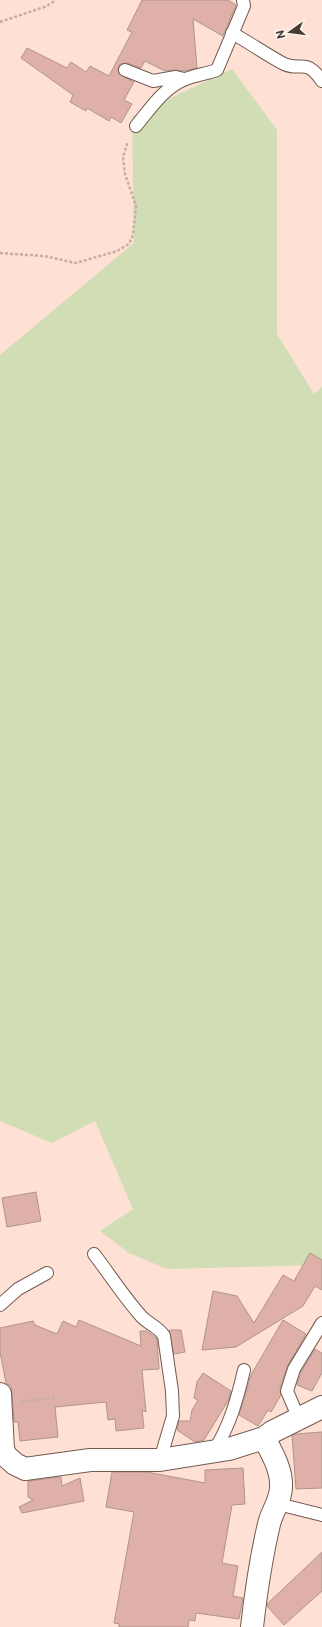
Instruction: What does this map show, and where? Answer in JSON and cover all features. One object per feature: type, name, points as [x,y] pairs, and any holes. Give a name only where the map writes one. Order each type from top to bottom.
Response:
[{"type":"street","points":[[0,1398],[2,1449],[6,1456],[14,1464],[25,1469],[90,1460],[160,1460],[229,1449],[264,1438],[272,1432],[322,1407]]},
{"type":"street","points":[[252,1627],[256,1589],[265,1540],[271,1515],[278,1504],[282,1487],[276,1463],[264,1438]]},
{"type":"lane","points":[[136,126],[159,98],[184,80],[203,76],[217,70],[244,6],[243,0]]},
{"type":"lane","points":[[232,33],[286,65],[303,66],[314,69],[322,81]]},
{"type":"lane","points":[[125,70],[153,81],[176,77],[184,80]]},
{"type":"lane","points":[[94,1254],[134,1308],[145,1320],[164,1336],[172,1391],[173,1416],[160,1460]]},
{"type":"lane","points":[[0,1305],[18,1289],[47,1273]]},
{"type":"lane","points":[[299,1418],[287,1391],[294,1369],[322,1322]]},
{"type":"lane","points":[[214,1451],[225,1433],[236,1406],[244,1370]]},
{"type":"lane","points":[[278,1504],[322,1515]]},
{"type":"path","points":[[0,22],[47,6],[56,0]]},
{"type":"path","points":[[0,253],[44,256],[76,262],[117,252],[129,244],[133,235],[136,206],[125,174],[123,157],[126,144],[136,126]]},
{"type":"path","points":[[0,1398],[56,1398]]},
{"type":"green space","points":[[232,69],[277,130],[277,334],[314,394],[322,387],[322,1265],[167,1269],[129,1253],[100,1231],[133,1209],[95,1121],[52,1143],[0,1121],[0,355],[134,243],[132,116]]},
{"type":"building","points":[[142,0],[228,0],[236,5],[223,36],[193,19],[197,68],[184,71],[165,71],[145,61],[141,68],[127,63],[120,64],[118,68],[119,74],[134,82],[124,100],[132,104],[121,123],[111,117],[109,121],[87,108],[86,111],[70,102],[73,95],[21,58],[27,48],[67,68],[71,62],[86,72],[90,66],[109,76],[132,32],[127,30]]},
{"type":"building","points":[[36,1192],[41,1221],[7,1227],[2,1198]]},
{"type":"building","points":[[310,1253],[322,1260],[322,1290],[315,1286],[303,1306],[236,1347],[202,1350],[213,1291],[237,1296],[254,1323],[283,1275],[294,1281]]},
{"type":"building","points":[[79,1320],[141,1346],[140,1331],[147,1331],[157,1339],[159,1369],[142,1370],[146,1412],[142,1410],[144,1428],[116,1431],[115,1419],[108,1420],[106,1402],[55,1407],[58,1437],[20,1441],[18,1422],[14,1422],[11,1386],[6,1383],[0,1352],[0,1328],[33,1321],[35,1325],[57,1334],[63,1321],[76,1327]]},
{"type":"building","points":[[283,1320],[306,1334],[287,1367],[280,1389],[281,1395],[271,1412],[268,1410],[258,1426],[239,1415],[251,1375]]},
{"type":"building","points":[[169,1330],[181,1330],[185,1352],[174,1354]]},
{"type":"building","points":[[315,1349],[322,1353],[322,1373],[312,1391],[297,1385],[301,1372]]},
{"type":"building","points":[[203,1373],[231,1391],[228,1401],[204,1440],[195,1442],[177,1430],[179,1421],[190,1421],[192,1410],[198,1400],[194,1398],[197,1382]]},
{"type":"building","points":[[322,1432],[322,1488],[296,1489],[292,1436],[296,1434]]},
{"type":"building","points":[[243,1468],[245,1504],[232,1505],[222,1563],[238,1566],[233,1596],[243,1598],[239,1619],[196,1613],[195,1621],[189,1620],[188,1627],[119,1627],[119,1624],[114,1623],[134,1512],[106,1507],[112,1472],[147,1472],[205,1483],[205,1470]]},
{"type":"building","points":[[61,1477],[62,1486],[80,1478],[84,1501],[22,1513],[19,1507],[33,1500],[28,1497],[28,1481]]},
{"type":"building","points":[[322,1552],[322,1591],[284,1625],[267,1606],[267,1604]]}]
